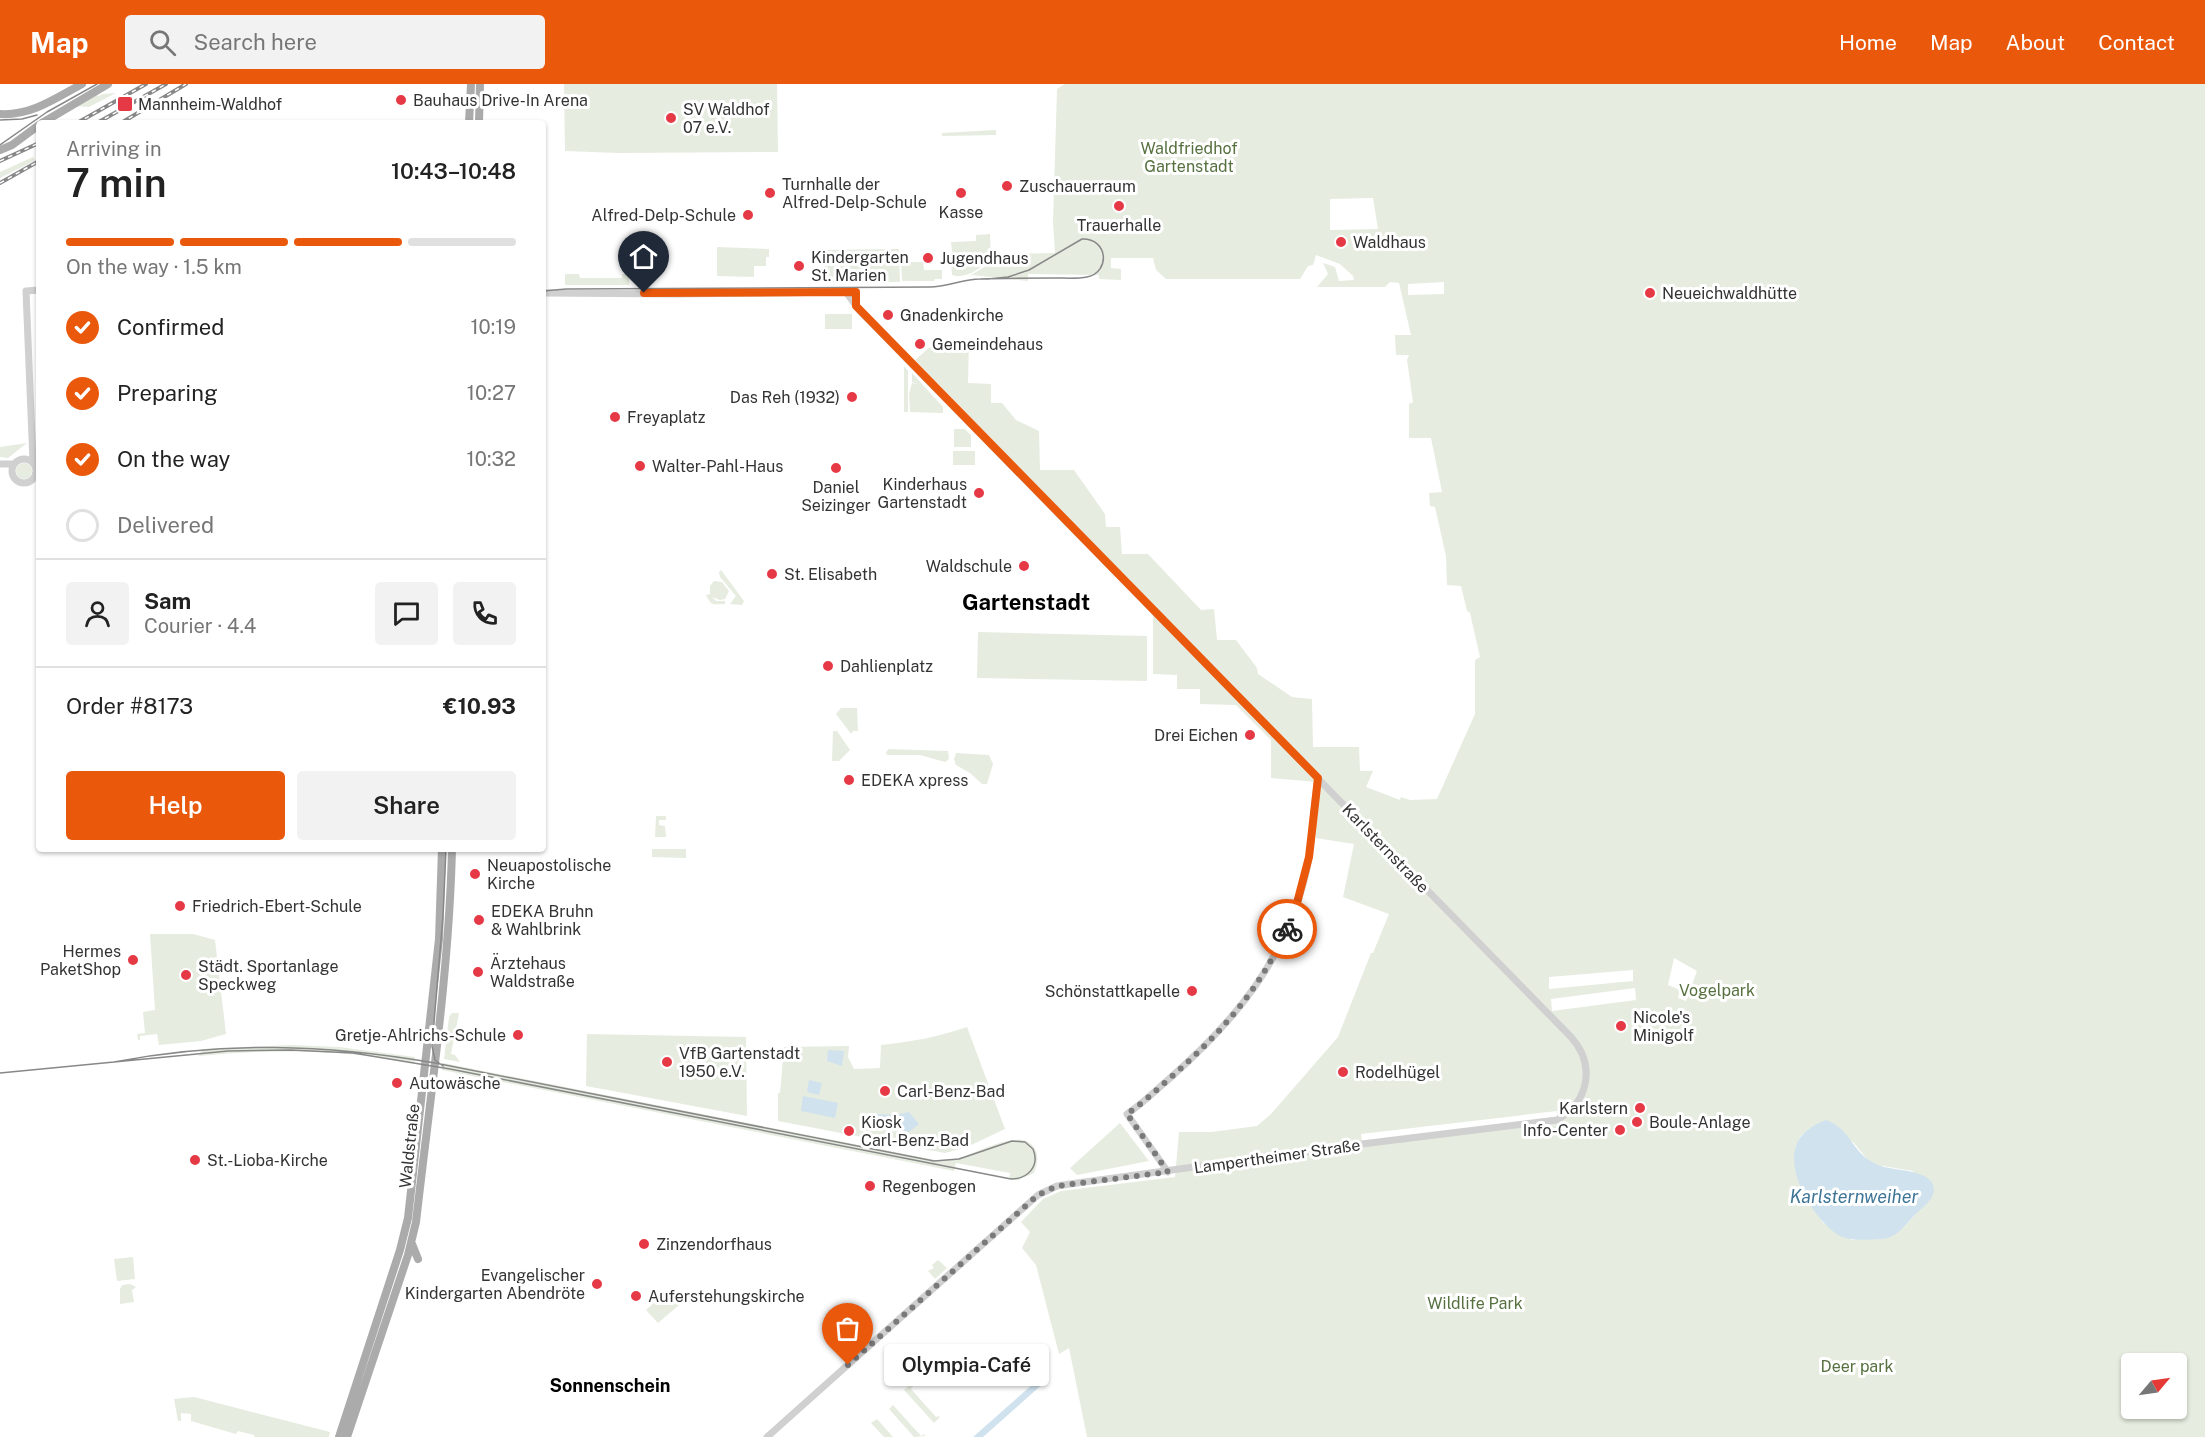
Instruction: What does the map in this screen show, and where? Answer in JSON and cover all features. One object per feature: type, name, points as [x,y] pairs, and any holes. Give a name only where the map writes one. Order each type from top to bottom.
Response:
[{"type":"main road","points":[[0,114],[19,114],[42,106],[82,84]]},
{"type":"main road","points":[[47,120],[108,84]]},
{"type":"main road","points":[[470,120],[471,84]]},
{"type":"main road","points":[[479,120],[480,84]]},
{"type":"main road","points":[[0,150],[12,145],[36,127]]},
{"type":"main road","points":[[420,1052],[428,1044],[439,939],[442,852]]},
{"type":"main road","name":"Waldstraße","points":[[347,1437],[412,1244],[430,1125],[446,975],[452,852]]},
{"type":"main road","points":[[426,991],[431,1008]]},
{"type":"main road","name":"Waldstraße","points":[[339,1437],[400,1250],[408,1218],[422,1093],[417,1085],[422,1075],[428,1044]]},
{"type":"main road","points":[[412,1244],[418,1259]]},
{"type":"main road","points":[[390,1260],[400,1250]]},
{"type":"street","points":[[0,466],[12,472],[18,482],[28,483],[33,480],[36,473],[32,446],[26,291],[36,290]]},
{"type":"street","name":"Karlsternstraße","points":[[846,292],[856,306],[1575,1042],[1584,1058],[1587,1073],[1586,1086],[1575,1107],[1557,1120]]},
{"type":"street","points":[[546,293],[856,292],[856,306]]},
{"type":"street","points":[[0,466],[14,464],[25,459],[32,446]]},
{"type":"street","points":[[25,459],[33,462]]},
{"type":"street","points":[[12,472],[14,464]]},
{"type":"street","points":[[1168,1172],[1127,1114],[1196,1055],[1234,1015],[1268,967],[1293,916],[1305,875],[1313,839],[1318,778]]},
{"type":"street","name":"Lampertheimer Straße","points":[[767,1437],[1038,1195],[1057,1186],[1557,1120]]},
{"type":"green space","name":"SV Waldhof 07 e.V.","points":[[564,84],[777,84],[778,152],[565,151]]},
{"type":"green space","points":[[1065,84],[2205,84],[2205,1437],[1087,1437],[1069,1348],[1059,1354],[1036,1265],[1022,1248],[1030,1232],[1021,1222],[1043,1199],[1061,1191],[1175,1177],[1179,1132],[1211,1132],[1257,1126],[1271,1114],[1338,1037],[1389,914],[1343,897],[1354,844],[1316,838],[1317,782],[1271,778],[1271,740],[1236,705],[1200,704],[1200,689],[1177,689],[1177,675],[1153,674],[1153,605],[915,360],[939,339],[969,340],[968,383],[991,384],[991,403],[1002,403],[1016,420],[1039,431],[1040,470],[1074,470],[1105,514],[1106,527],[1120,527],[1122,554],[1148,554],[1201,610],[1214,609],[1217,640],[1236,640],[1257,668],[1258,674],[1292,697],[1312,699],[1313,747],[1359,747],[1360,771],[1373,771],[1366,787],[1400,800],[1401,797],[1410,800],[1437,799],[1475,714],[1475,660],[1480,657],[1461,586],[1447,585],[1446,556],[1435,507],[1430,506],[1429,493],[1442,492],[1431,438],[1409,438],[1409,404],[1413,402],[1407,360],[1409,355],[1396,355],[1395,335],[1411,335],[1399,283],[1390,282],[1385,287],[1317,287],[1328,274],[1323,263],[1335,267],[1339,281],[1354,280],[1353,276],[1340,264],[1316,255],[1313,265],[1308,266],[1300,279],[1166,279],[1156,270],[1153,258],[1111,258],[1111,268],[1121,269],[1121,280],[1099,279],[1099,275],[1028,274],[1028,281],[971,275],[1006,254],[1055,253],[1053,222],[1057,89]],"holes":[[[1373,198],[1378,229],[1330,230],[1330,199]],[[1444,282],[1444,294],[1408,295],[1408,284]],[[1674,958],[1697,971],[1686,1001],[1678,998],[1680,990],[1668,985]],[[1633,970],[1633,981],[1549,989],[1549,977]],[[1635,988],[1636,1000],[1552,1011],[1551,999]],[[1557,1111],[1557,1119],[1362,1143],[1361,1134]],[[1810,1128],[1853,1142],[1867,1159],[1877,1165],[1913,1171],[1923,1206],[1905,1226],[1881,1239],[1852,1240],[1823,1223],[1805,1195],[1798,1179],[1795,1148],[1801,1136]]]},
{"type":"green space","points":[[116,93],[89,107],[75,106],[93,94],[99,96]]},
{"type":"green space","points":[[996,130],[996,135],[942,136],[942,133]]},
{"type":"green space","points":[[33,157],[35,160],[32,162],[0,178],[0,172]]},
{"type":"green space","points":[[990,234],[990,253],[985,263],[969,274],[952,275],[951,242],[976,241],[976,235]]},
{"type":"green space","points":[[717,247],[769,249],[769,257],[766,257],[766,266],[754,266],[754,277],[717,276]]},
{"type":"green space","points":[[899,249],[900,282],[864,282],[862,279],[857,283],[825,282],[824,250]]},
{"type":"green space","points":[[901,262],[923,262],[924,270],[942,270],[942,279],[902,281]]},
{"type":"green space","points":[[565,274],[579,274],[580,278],[622,278],[622,274],[629,274],[629,285],[565,285]]},
{"type":"green space","points":[[825,314],[852,314],[852,329],[825,329]]},
{"type":"green space","points":[[904,366],[908,371],[908,412],[904,412]]},
{"type":"green space","points":[[912,373],[943,407],[943,413],[910,412],[909,394],[912,383],[918,384],[912,382]]},
{"type":"green space","points":[[954,429],[965,429],[971,435],[971,447],[954,447]]},
{"type":"green space","points":[[27,443],[8,458],[0,457],[0,447]]},
{"type":"green space","points":[[953,451],[975,451],[975,465],[953,465]]},
{"type":"green space","points":[[21,463],[27,463],[32,471],[30,477],[21,479],[16,474],[16,468]]},
{"type":"green space","points":[[721,570],[744,601],[742,605],[730,604],[736,596],[720,577]]},
{"type":"green space","points":[[714,581],[722,582],[729,591],[725,599],[712,597],[716,601],[725,601],[725,604],[713,604],[706,595],[710,594],[710,586]]},
{"type":"green space","points":[[978,632],[1147,636],[1147,681],[977,678]]},
{"type":"green space","points":[[841,708],[857,708],[858,731],[853,731],[851,734],[836,714]]},
{"type":"green space","points":[[833,731],[837,731],[850,750],[839,761],[832,761]]},
{"type":"green space","points":[[889,749],[948,751],[949,759],[945,762],[920,755],[887,755],[886,752]]},
{"type":"green space","points":[[956,753],[989,755],[993,764],[987,784],[982,784],[970,773],[956,765],[954,759]]},
{"type":"green space","points":[[656,816],[666,816],[666,820],[659,820],[659,825],[665,826],[666,837],[655,837]]},
{"type":"green space","points":[[652,849],[686,849],[686,858],[652,857]]},
{"type":"green space","name":"Städt. Sportanlage Speckweg","points":[[150,934],[193,934],[215,940],[226,1034],[201,1041],[159,1045],[157,1034],[140,1036],[138,1040],[137,1034],[145,1033],[143,1012],[155,1010]]},
{"type":"green space","points":[[452,1013],[459,1013],[451,1054],[455,1055],[460,1062],[444,1059],[449,1017]]},
{"type":"green space","name":"Carl-Benz-Bad","points":[[967,1027],[1005,1129],[967,1147],[945,1153],[778,1121],[778,1093],[780,1093],[784,1047],[849,1046],[848,1057],[854,1069],[880,1068],[881,1045],[924,1039]]},
{"type":"green space","name":"VfB Gartenstadt 1950 e.V.","points":[[587,1034],[746,1037],[747,1116],[586,1086]]},
{"type":"green space","points":[[290,1045],[339,1047],[415,1057],[414,1063],[360,1055],[280,1051],[199,1056],[202,1049]]},
{"type":"green space","points":[[443,1063],[935,1160],[958,1158],[1008,1141],[1026,1141],[1037,1153],[1037,1163],[1034,1173],[1018,1180],[1009,1179],[1010,1173],[956,1163],[954,1171],[442,1070]]},
{"type":"green space","points":[[1120,1123],[1149,1161],[1077,1175],[1070,1168]]},
{"type":"green space","points":[[133,1257],[135,1279],[117,1281],[114,1259]]},
{"type":"green space","points":[[938,1260],[947,1268],[935,1279],[928,1271],[934,1268],[932,1265]]},
{"type":"green space","points":[[130,1284],[136,1287],[132,1290],[134,1302],[120,1304],[122,1285]]},
{"type":"green space","points":[[667,1291],[679,1305],[658,1323],[646,1310]]},
{"type":"green space","points":[[911,1384],[913,1386],[911,1389],[936,1417],[940,1417],[934,1423],[904,1390]]},
{"type":"green space","points":[[194,1397],[330,1432],[329,1437],[254,1437],[254,1435],[238,1431],[236,1434],[191,1421],[191,1414],[181,1413],[181,1421],[178,1421],[174,1399]]},
{"type":"green space","points":[[893,1405],[921,1436],[924,1434],[925,1436],[914,1437],[889,1409]]},
{"type":"green space","points":[[877,1419],[893,1437],[884,1437],[871,1423]]},
{"type":"water","points":[[828,1050],[844,1051],[842,1066],[827,1061]]},
{"type":"water","points":[[809,1080],[822,1083],[819,1095],[807,1092]]},
{"type":"water","points":[[803,1096],[838,1103],[835,1118],[801,1111]]},
{"type":"water","points":[[909,1112],[919,1124],[909,1132],[872,1125],[874,1114],[896,1115]]},
{"type":"water","name":"Karlsternweiher","points":[[1826,1120],[1840,1128],[1858,1150],[1871,1161],[1884,1167],[1920,1174],[1932,1182],[1934,1189],[1930,1200],[1895,1235],[1865,1240],[1840,1236],[1822,1220],[1805,1197],[1795,1170],[1796,1146],[1808,1130]]},
{"type":"water","points":[[1042,1376],[1046,1381],[983,1437],[973,1437]]},
{"type":"tram line","points":[[0,145],[47,112],[97,84]]},
{"type":"tram line","points":[[0,120],[22,119],[37,115]]},
{"type":"tram line","points":[[1082,239],[1091,240],[1097,244],[1103,256],[1100,269],[1087,277],[988,279],[1008,277],[1029,270],[1082,239]]},
{"type":"tram line","points":[[546,291],[930,287],[974,279],[988,279]]},
{"type":"tram line","points":[[443,1066],[435,1060],[432,1046],[446,852]]},
{"type":"tram line","points":[[0,1073],[228,1051],[291,1050],[353,1053],[450,1069],[1011,1179],[1023,1177],[1031,1170],[1035,1161],[1033,1149],[1025,1142],[1012,1141],[959,1159],[934,1161],[435,1063],[354,1052],[274,1047],[235,1048],[155,1055],[114,1062]]},
{"type":"railway","points":[[82,120],[146,84]]},
{"type":"railway","points":[[102,120],[166,84]]},
{"type":"railway","points":[[126,120],[186,84]]},
{"type":"railway","points":[[0,161],[36,144]]},
{"type":"railway","points":[[0,183],[36,163]]},
{"type":"way so far","points":[[848,1365],[1038,1195],[1057,1186],[1168,1172],[1127,1114],[1196,1055],[1234,1015],[1254,990],[1287,929]]},
{"type":"place","name":"Bauhaus Drive-In Arena","points":[[401,100]]},
{"type":"place","name":"Mannheim-Waldhof","points":[[125,104]]},
{"type":"place","name":"SV Waldhof 07 e.V.","points":[[671,118]]},
{"type":"place","name":"Zuschauerraum","points":[[1007,186]]},
{"type":"place","name":"Turnhalle der Alfred-Delp-Schule","points":[[770,193]]},
{"type":"place","name":"Kasse","points":[[961,193]]},
{"type":"place","name":"Trauerhalle","points":[[1119,206]]},
{"type":"place","name":"Alfred-Delp-Schule","points":[[748,215]]},
{"type":"place","name":"Waldhaus","points":[[1341,242]]},
{"type":"place","name":"Jugendhaus","points":[[928,258]]},
{"type":"place","name":"Kindergarten St. Marien","points":[[799,266]]},
{"type":"place","name":"Neueichwaldhütte","points":[[1650,293]]},
{"type":"place","name":"Gnadenkirche","points":[[888,315]]},
{"type":"place","name":"Gemeindehaus","points":[[920,344]]},
{"type":"place","name":"Das Reh (1932)","points":[[852,397]]},
{"type":"place","name":"Freyaplatz","points":[[615,417]]},
{"type":"place","name":"Walter-Pahl-Haus","points":[[640,466]]},
{"type":"place","name":"Daniel Seizinger","points":[[836,468]]},
{"type":"place","name":"Kinderhaus Gartenstadt","points":[[979,493]]},
{"type":"place","name":"Waldschule","points":[[1024,566]]},
{"type":"place","name":"St. Elisabeth","points":[[772,574]]},
{"type":"place","name":"Dahlienplatz","points":[[828,666]]},
{"type":"place","name":"Drei Eichen","points":[[1250,735]]},
{"type":"place","name":"EDEKA xpress","points":[[849,780]]},
{"type":"place","name":"Neuapostolische Kirche","points":[[475,874]]},
{"type":"place","name":"Friedrich-Ebert-Schule","points":[[180,906]]},
{"type":"place","name":"EDEKA Bruhn & Wahlbrink","points":[[479,920]]},
{"type":"place","name":"Hermes PaketShop","points":[[133,960]]},
{"type":"place","name":"Ärztehaus Waldstraße","points":[[478,972]]},
{"type":"place","name":"Städt. Sportanlage Speckweg","points":[[186,975]]},
{"type":"place","name":"Schönstattkapelle","points":[[1192,991]]},
{"type":"place","name":"Nicole's Minigolf","points":[[1621,1026]]},
{"type":"place","name":"Gretje-Ahlrichs-Schule","points":[[518,1035]]},
{"type":"place","name":"VfB Gartenstadt 1950 e.V.","points":[[667,1062]]},
{"type":"place","name":"Rodelhügel","points":[[1343,1072]]},
{"type":"place","name":"Autowäsche","points":[[397,1083]]},
{"type":"place","name":"Carl-Benz-Bad","points":[[885,1091]]},
{"type":"place","name":"Karlstern","points":[[1640,1108]]},
{"type":"place","name":"Boule-Anlage","points":[[1637,1122]]},
{"type":"place","name":"Info-Center","points":[[1620,1130]]},
{"type":"place","name":"Kiosk Carl-Benz-Bad","points":[[849,1131]]},
{"type":"place","name":"St.-Lioba-Kirche","points":[[195,1160]]},
{"type":"place","name":"Regenbogen","points":[[870,1186]]},
{"type":"place","name":"Zinzendorfhaus","points":[[644,1244]]},
{"type":"place","name":"Evangelischer Kindergarten Abendröte","points":[[597,1284]]},
{"type":"place","name":"Auferstehungskirche","points":[[636,1296]]},
{"type":"place","name":"Olympia-Café","points":[[848,1365]]},
{"type":"district","name":"Gartenstadt","points":[[1026,602]]},
{"type":"district","name":"Sonnenschein","points":[[610,1386]]},
{"type":"route","points":[[644,293],[856,292],[856,306],[1318,778],[1313,839],[1297,903],[1287,929]]},
{"type":"park label","name":"Waldfriedhof Gartenstadt","points":[[1189,157]]},
{"type":"park label","name":"Vogelpark","points":[[1717,990]]},
{"type":"park label","name":"Wildlife Park","points":[[1475,1303]]},
{"type":"park label","name":"Deer park","points":[[1857,1366]]}]
